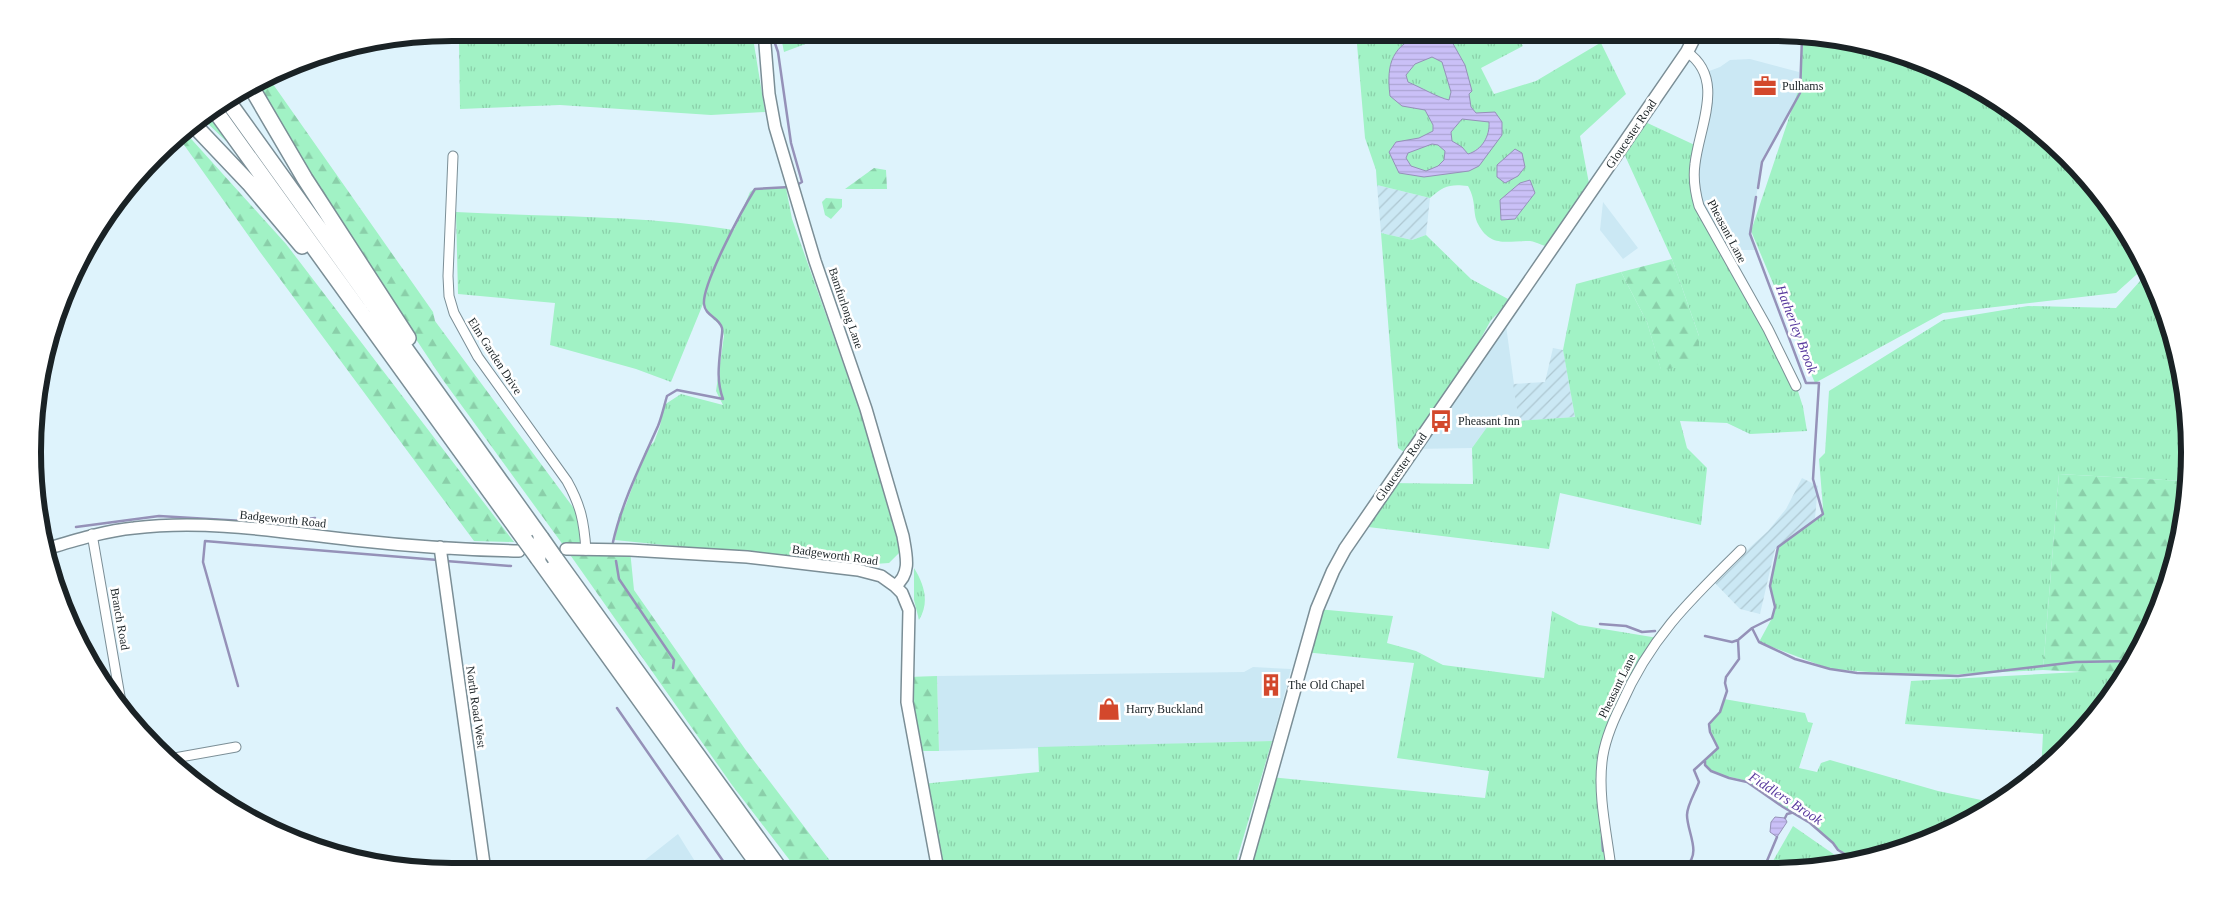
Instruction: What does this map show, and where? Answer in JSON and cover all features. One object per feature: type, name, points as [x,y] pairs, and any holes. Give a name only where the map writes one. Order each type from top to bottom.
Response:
[{"type":"highway","points":[[254,92],[305,178],[487,464]]},
{"type":"highway","points":[[231,106],[540,538],[561,554],[775,863]]},
{"type":"highway","points":[[218,114],[388,350],[522,546],[538,558],[758,863]]},
{"type":"highway","points":[[198,129],[249,183],[388,350]]},
{"type":"main road","name":"Gloucester Road","points":[[1246,863],[1317,609],[1333,571],[1345,549],[1687,52],[1692,41]]},
{"type":"street","name":"Bamfurlong Lane","points":[[763,41],[775,127],[815,260],[866,409],[903,536],[906,572],[903,580],[895,586]]},
{"type":"street","name":"Pheasant Lane","points":[[1687,52],[1699,62],[1704,73],[1707,89],[1706,121],[1694,164],[1694,182],[1697,198],[1702,213],[1768,328],[1796,386]]},
{"type":"street","name":"Elm Garden Drive","points":[[453,156],[448,276],[449,296],[454,313],[478,357],[567,481],[579,503],[584,522],[586,550]]},
{"type":"street","name":"Badgeworth Road","points":[[52,547],[92,534],[136,528],[197,525],[270,530],[440,547],[522,546]]},
{"type":"street","name":"Branch Road","points":[[92,534],[119,693]]},
{"type":"street","name":"North Road West","points":[[440,547],[484,863]]},
{"type":"street","name":"Badgeworth Road","points":[[561,554],[586,550],[630,550],[747,558],[821,566],[881,576],[895,586]]},
{"type":"street","name":"Pheasant Lane","points":[[1610,863],[1601,775],[1604,750],[1612,724],[1632,679],[1658,638],[1684,607],[1741,550]]},
{"type":"street","points":[[895,586],[902,593],[909,610],[907,702],[912,738],[931,822],[937,863]]},
{"type":"street","points":[[177,757],[236,747]]},
{"type":"shaded area","points":[[1408,41],[1452,41],[1465,65],[1472,91],[1469,94],[1471,107],[1476,113],[1495,112],[1502,122],[1502,135],[1479,166],[1469,171],[1424,177],[1399,173],[1389,152],[1396,142],[1419,138],[1433,131],[1433,125],[1425,110],[1402,106],[1390,96],[1389,74],[1391,64],[1398,49]],"holes":[[[1432,57],[1442,62],[1451,92],[1449,100],[1408,82],[1406,75],[1415,64]],[[1462,119],[1489,122],[1484,142],[1468,154],[1462,147],[1452,141],[1451,132]],[[1432,144],[1438,145],[1445,151],[1444,160],[1438,166],[1426,171],[1411,166],[1406,158],[1408,153]]]},
{"type":"shaded area","points":[[1750,59],[1799,72],[1800,93],[1762,162],[1750,234],[1756,250],[1722,250],[1695,190],[1703,134],[1704,73],[1720,67],[1730,60]]},
{"type":"shaded area","points":[[1515,149],[1522,153],[1525,167],[1518,176],[1505,183],[1497,177],[1497,165]]},
{"type":"shaded area","points":[[1530,180],[1535,193],[1515,219],[1501,220],[1500,200],[1520,183]]},
{"type":"shaded area","points":[[1377,185],[1430,198],[1426,235],[1412,240],[1381,233]]},
{"type":"shaded area","points":[[1603,202],[1638,248],[1623,259],[1600,230]]},
{"type":"shaded area","points":[[1505,318],[1519,421],[1490,423],[1472,448],[1413,449]]},
{"type":"shaded area","points":[[1553,348],[1563,350],[1575,417],[1519,421],[1513,384],[1545,382]]},
{"type":"shaded area","points":[[1802,478],[1818,486],[1815,518],[1775,549],[1760,614],[1740,609],[1713,581],[1768,531],[1786,509]]},
{"type":"shaded area","name":"Harry Buckland","points":[[1253,667],[1291,669],[1272,741],[939,751],[937,676],[1244,672]]},
{"type":"shaded area","points":[[1775,817],[1785,818],[1787,822],[1777,837],[1770,832],[1771,822]]},
{"type":"shaded area","points":[[678,834],[696,863],[641,863]]},
{"type":"green space","points":[[459,41],[753,41],[765,112],[711,115],[560,105],[460,109]]},
{"type":"green space","points":[[782,41],[814,41],[784,52]]},
{"type":"green space","points":[[1364,41],[1506,41],[1508,44],[1520,41],[1523,46],[1481,68],[1494,94],[1536,81],[1600,43],[1599,41],[1606,41],[1601,43],[1626,94],[1580,136],[1591,194],[1553,249],[1536,242],[1501,242],[1489,237],[1478,224],[1473,197],[1468,186],[1456,185],[1447,187],[1430,198],[1377,185],[1376,170],[1365,138],[1357,44]]},
{"type":"green space","points":[[1803,43],[1850,49],[1902,63],[1975,96],[1998,110],[2041,143],[2079,181],[2112,224],[2139,272],[2116,293],[1943,313],[1815,383],[1751,231],[1800,85]]},
{"type":"green space","points":[[272,83],[433,312],[435,321],[584,522],[586,550],[630,550],[634,590],[745,749],[832,863],[792,863],[732,785],[566,549],[443,380],[341,226],[261,89]]},
{"type":"green space","points":[[213,118],[227,137],[226,141],[207,123]]},
{"type":"green space","points":[[1641,120],[1699,147],[1695,190],[1796,385],[1803,407],[1807,431],[1750,434],[1727,423],[1680,421],[1687,448],[1707,468],[1701,525],[1560,493],[1549,549],[1360,526],[1389,483],[1473,484],[1472,448],[1490,423],[1575,417],[1563,350],[1576,284],[1621,272],[1647,322],[1661,369],[1699,336],[1672,259],[1622,149]]},
{"type":"green space","points":[[189,137],[286,244],[514,542],[474,541],[260,252],[182,142]]},
{"type":"green space","points":[[874,168],[886,170],[887,189],[845,189]]},
{"type":"green space","points":[[755,188],[786,188],[792,219],[860,411],[899,546],[899,553],[889,563],[860,565],[615,540],[619,514],[625,507],[646,450],[654,442],[660,426],[664,405],[681,394],[723,405],[716,391],[724,336],[722,326],[713,319],[703,304],[671,382],[636,369],[550,345],[555,303],[458,294],[456,212],[630,219],[734,230],[750,192]]},
{"type":"green space","points":[[826,198],[842,199],[842,207],[831,219],[825,215],[822,202]]},
{"type":"green space","points":[[1381,233],[1412,240],[1426,235],[1471,279],[1508,299],[1502,309],[1491,320],[1475,349],[1404,452],[1398,448]]},
{"type":"green space","points":[[1672,259],[1699,336],[1699,364],[1661,370],[1647,322],[1621,272]]},
{"type":"green space","points":[[2142,279],[2159,320],[2173,372],[2180,425],[2180,481],[2059,474],[2043,670],[1922,676],[1830,669],[1759,642],[1772,618],[1775,607],[1770,586],[1778,547],[1821,515],[1823,508],[1819,459],[1825,453],[1829,391],[1943,320],[2028,306],[2116,308]]},
{"type":"green space","points":[[2059,474],[2180,481],[2173,532],[2159,584],[2138,634],[2116,674],[2043,670]]},
{"type":"green space","points":[[914,568],[921,580],[925,600],[919,620],[914,600]]},
{"type":"green space","points":[[1317,609],[1393,616],[1387,643],[1416,651],[1443,665],[1544,678],[1552,611],[1579,625],[1658,638],[1632,679],[1602,762],[1611,863],[1246,863],[1269,777],[1485,798],[1489,771],[1397,758],[1414,663],[1304,652]]},
{"type":"green space","points":[[2118,670],[2079,723],[2042,760],[2043,734],[1905,724],[1911,681]]},
{"type":"green space","points":[[937,676],[939,751],[915,751],[908,677]]},
{"type":"green space","points":[[1724,699],[1805,713],[1808,722],[1813,723],[1799,768],[1817,772],[1821,763],[1830,760],[1938,791],[1986,801],[1952,820],[1902,841],[1846,856],[1793,808],[1797,815],[1748,782],[1720,775],[1705,765],[1706,760],[1718,748],[1710,732],[1709,724],[1720,712]]},
{"type":"green space","points":[[1272,741],[1236,863],[937,863],[922,784],[1039,772],[1038,747]]},
{"type":"green space","points":[[1793,826],[1838,857],[1797,862],[1772,863]]},
{"type":"waterway","points":[[774,41],[778,52],[791,143],[802,182],[795,186]]},
{"type":"waterway","name":"Hatherley Brook","points":[[1758,188],[1762,162],[1800,93],[1802,43]]},
{"type":"waterway","points":[[613,542],[627,498],[658,426],[667,396],[677,390],[723,399],[719,385],[722,328],[718,321],[707,311],[704,304],[709,280],[733,228],[755,189],[790,187]]},
{"type":"waterway","name":"Hatherley Brook","points":[[1689,863],[1693,855],[1693,849],[1687,811],[1699,782],[1694,770],[1718,748],[1710,732],[1709,724],[1720,712],[1727,691],[1726,677],[1739,659],[1738,640],[1752,628],[1772,618],[1775,607],[1770,586],[1778,547],[1823,514],[1813,479],[1819,383],[1806,383],[1750,234],[1756,197]]},
{"type":"waterway","points":[[76,527],[159,516],[276,523],[315,518]]},
{"type":"waterway","points":[[238,686],[203,562],[205,541],[438,560]]},
{"type":"waterway","points":[[446,561],[511,566]]},
{"type":"waterway","points":[[616,561],[619,579],[674,660],[673,668]]},
{"type":"waterway","points":[[1600,624],[1626,626],[1642,632],[1655,631]]},
{"type":"waterway","points":[[1752,628],[1759,642],[1795,659],[1830,669],[1857,673],[1958,676],[2076,662],[2123,661]]},
{"type":"waterway","points":[[1705,636],[1732,642],[1738,640]]},
{"type":"waterway","points":[[617,708],[724,863]]},
{"type":"waterway","name":"Fiddlers Brook","points":[[1705,761],[1705,765],[1711,771],[1747,782],[1810,823],[1833,843],[1838,850],[1847,855]]},
{"type":"waterway","points":[[1785,818],[1787,814],[1791,813]]},
{"type":"waterway","points":[[1602,837],[1603,851]]},
{"type":"waterway","points":[[1766,863],[1777,837]]},
{"type":"place","name":"Pulhams","points":[[1765,86]]},
{"type":"place","name":"Pheasant Inn","points":[[1441,421]]},
{"type":"place","name":"The Old Chapel","points":[[1271,685]]},
{"type":"place","name":"Harry Buckland","points":[[1109,709]]}]
